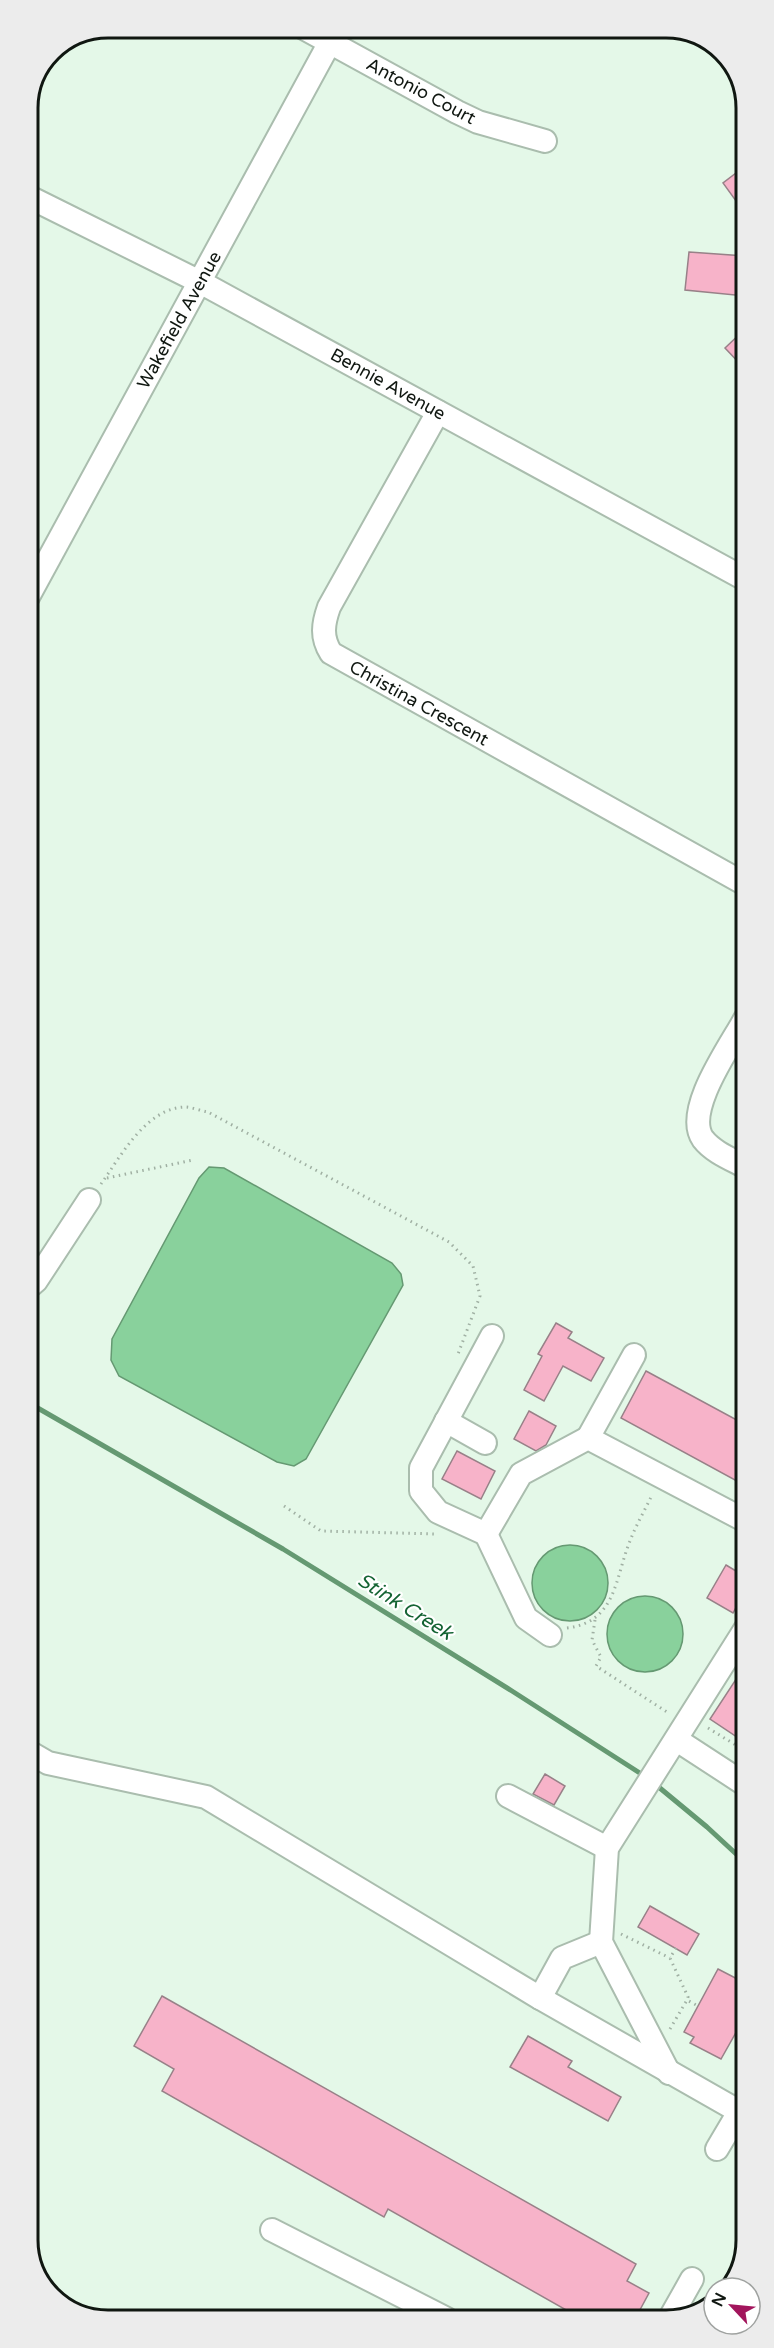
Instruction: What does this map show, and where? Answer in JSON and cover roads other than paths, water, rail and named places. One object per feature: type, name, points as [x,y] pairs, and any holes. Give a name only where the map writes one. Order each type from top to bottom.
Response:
[{"type":"street","name":"Antonio Court","points":[[321,37],[467,117],[545,141]]},
{"type":"street","name":"Wakefield Avenue","points":[[37,581],[330,42]]},
{"type":"street","name":"Bennie Avenue","points":[[37,201],[200,282],[736,574]]},
{"type":"street","name":"Christina Crescent","points":[[438,412],[329,607],[324,621],[325,644],[331,653],[736,879]]},
{"type":"street","points":[[736,1037],[705,1091],[698,1119],[699,1132],[704,1141],[716,1151],[736,1162]]},
{"type":"street","points":[[37,1279],[89,1200]]},
{"type":"street","points":[[492,1336],[421,1468],[421,1491],[438,1512],[486,1534],[526,1618],[546,1633]]},
{"type":"street","points":[[486,1534],[521,1474],[588,1438],[634,1355]]},
{"type":"street","points":[[446,1421],[484,1443]]},
{"type":"street","points":[[588,1438],[736,1516]]},
{"type":"street","points":[[670,2073],[601,1933],[606,1848],[736,1644]]},
{"type":"street","points":[[685,1727],[736,1775]]},
{"type":"street","points":[[37,1756],[48,1762],[206,1797],[540,1998],[670,2073],[736,2105]]},
{"type":"street","points":[[508,1796],[606,1848]]},
{"type":"street","points":[[540,1998],[562,1958],[601,1933]]},
{"type":"street","points":[[717,2149],[736,2122]]},
{"type":"street","points":[[272,2230],[429,2310]]},
{"type":"street","points":[[675,2310],[692,2279]]},
{"type":"waterway","name":"Stink Creek","points":[[37,1408],[283,1549],[646,1777]]},
{"type":"waterway","name":"Stink Creek","points":[[655,1784],[736,1854]]}]
